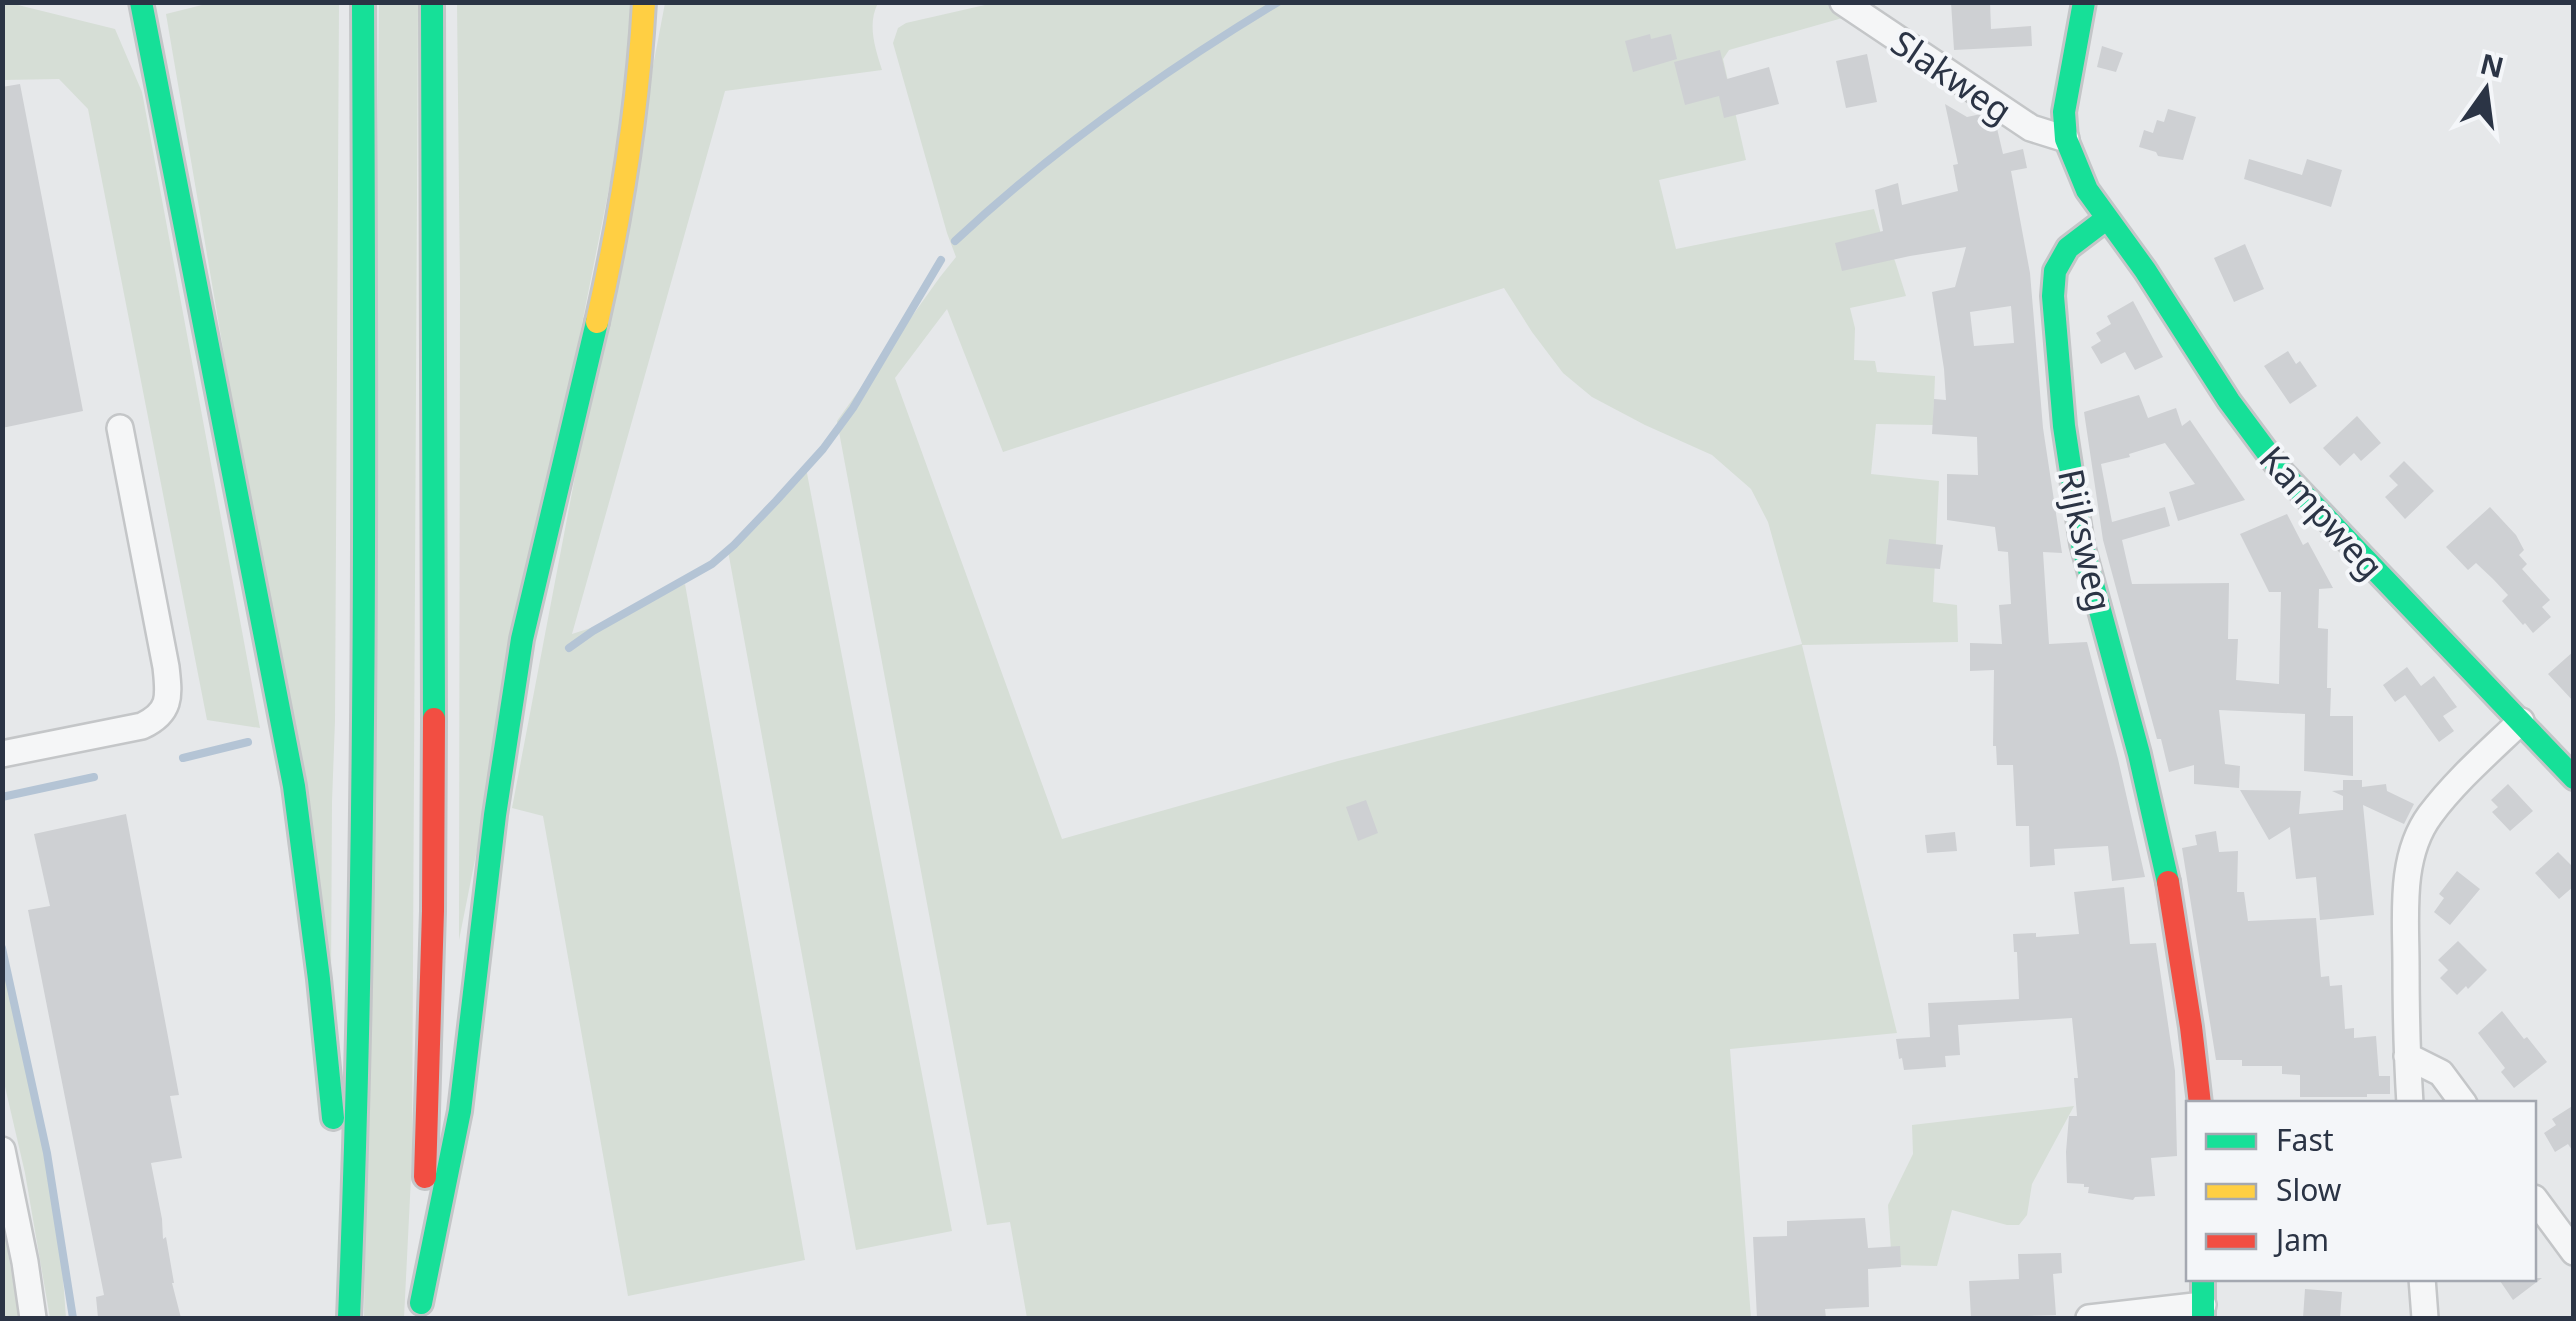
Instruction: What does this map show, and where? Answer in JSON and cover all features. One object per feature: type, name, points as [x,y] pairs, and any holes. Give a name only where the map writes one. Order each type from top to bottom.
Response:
[{"type":"main road","points":[[141,2],[294,786],[319,979],[350,1288]]},
{"type":"main road","points":[[349,1318],[361,926],[366,499],[363,2]]},
{"type":"main road","points":[[421,1311],[433,911],[432,2]]},
{"type":"main road","points":[[421,1311],[460,1114],[509,715],[538,563],[616,233],[638,96],[644,2]]},
{"type":"main road","points":[[2084,2],[2067,87],[2066,138],[2087,190],[2106,219]]},
{"type":"main road","name":"Kampweg","points":[[2106,219],[2145,270],[2228,402],[2271,458],[2574,778]]},
{"type":"main road","name":"Rijksweg","points":[[2106,219],[2068,248],[2055,271],[2064,426],[2085,557],[2139,754],[2166,873],[2200,1101]]},
{"type":"main road","points":[[2203,1281],[2203,1312]]},
{"type":"street","name":"Slakweg","points":[[1843,2],[2031,128],[2066,138]]},
{"type":"street","points":[[2,754],[142,726],[157,717],[167,702],[166,667],[120,428]]},
{"type":"street","points":[[2410,1101],[2406,891],[2412,856],[2428,817],[2521,721]]},
{"type":"street","points":[[2407,1056],[2441,1073],[2462,1101]]},
{"type":"street","points":[[2,1150],[26,1262],[33,1318]]},
{"type":"street","points":[[2536,1201],[2574,1252]]},
{"type":"street","points":[[2422,1281],[2425,1318]]},
{"type":"street","points":[[2089,1318],[2203,1312]]},
{"type":"shaded area","points":[[418,2],[412,1157],[404,1318],[364,1318],[379,3]]},
{"type":"shaded area","points":[[998,2],[1828,2],[1846,17],[1729,50],[1723,59],[1746,160],[1659,180],[1676,249],[1874,209],[1906,296],[1850,308],[1855,328],[1854,360],[1875,361],[1877,372],[1935,376],[1933,425],[1876,424],[1871,474],[1939,481],[1933,602],[1957,605],[1958,642],[1802,645],[1897,1033],[1730,1049],[1751,1318],[1027,1318],[1010,1222],[987,1225],[837,421],[956,257],[893,43],[898,28]],"holes":[[[1504,288],[1563,373],[1592,397],[1712,455],[1751,489],[1768,522],[1802,644],[1338,761],[1062,839],[895,378],[947,309],[1003,452]]]},
{"type":"shaded area","points":[[210,3],[339,3],[331,982],[166,14]]},
{"type":"shaded area","points":[[457,3],[631,3],[630,83],[459,940],[460,286]]},
{"type":"shaded area","points":[[665,3],[878,3],[873,28],[882,70],[725,91],[572,634],[600,625],[685,584],[805,1260],[628,1296],[543,816],[512,808]]},
{"type":"shaded area","points":[[2,5],[18,5],[115,29],[142,92],[260,728],[207,720],[88,109],[59,79],[3,80]]},
{"type":"shaded area","points":[[806,468],[952,1231],[856,1250],[728,551],[770,513]]},
{"type":"shaded area","points":[[3,959],[51,1176],[66,1318],[50,1318],[25,1173],[3,1078]]},
{"type":"shaded area","points":[[2074,1106],[2032,1184],[2027,1215],[2019,1225],[1952,1210],[1937,1266],[1892,1265],[1888,1205],[1913,1154],[1912,1125]]},
{"type":"shaded area","points":[[3,1221],[19,1318],[3,1318]]},
{"type":"building","points":[[1951,2],[1990,2],[1991,29],[2031,26],[2032,46],[1954,50]]},
{"type":"building","points":[[1650,34],[1651,39],[1671,34],[1677,59],[1633,72],[1625,41]]},
{"type":"building","points":[[2102,46],[2123,53],[2116,72],[2097,67]]},
{"type":"building","points":[[1720,50],[1727,79],[1769,67],[1779,104],[1724,118],[1719,96],[1685,105],[1674,62]]},
{"type":"building","points":[[1867,54],[1877,102],[1846,108],[1836,61]]},
{"type":"building","points":[[20,84],[83,411],[2,428],[2,87]]},
{"type":"building","points":[[1945,104],[1967,117],[1981,114],[1996,124],[2003,154],[2023,149],[2027,168],[2011,171],[2030,273],[2043,428],[2062,553],[2043,552],[2049,644],[2087,642],[2145,877],[2112,881],[2108,846],[2054,849],[2055,865],[2030,867],[2029,826],[2016,826],[2013,765],[1997,765],[1993,746],[1994,670],[1970,671],[1970,643],[2002,644],[1999,605],[2011,604],[2008,552],[1998,551],[1995,527],[1947,520],[1947,474],[1978,475],[1977,437],[1932,434],[1934,399],[1946,400],[1932,292],[1955,287],[1966,247],[1842,271],[1835,243],[1883,231],[1875,190],[1898,183],[1902,205],[1958,191],[1953,165],[1958,164]],"holes":[[[2011,306],[2014,343],[1974,346],[1970,312]]]},
{"type":"building","points":[[2168,109],[2196,117],[2183,160],[2158,156],[2139,147],[2144,130],[2153,133],[2157,120],[2164,122]]},
{"type":"building","points":[[2249,159],[2302,175],[2307,159],[2342,170],[2331,207],[2244,179]]},
{"type":"building","points":[[2245,244],[2264,289],[2234,302],[2214,258]]},
{"type":"building","points":[[2133,301],[2163,357],[2135,370],[2125,352],[2101,364],[2091,347],[2101,341],[2096,333],[2111,324],[2107,316]]},
{"type":"building","points":[[2288,351],[2317,386],[2290,404],[2264,366]]},
{"type":"building","points":[[2139,395],[2148,418],[2176,408],[2182,426],[2190,420],[2245,500],[2178,521],[2169,492],[2195,484],[2165,443],[2101,464],[2112,522],[2165,507],[2170,526],[2122,540],[2132,584],[2229,583],[2228,639],[2238,639],[2236,680],[2279,684],[2281,592],[2269,592],[2240,534],[2287,514],[2303,545],[2308,542],[2333,588],[2319,589],[2318,628],[2328,629],[2330,716],[2353,716],[2353,776],[2304,771],[2305,714],[2219,710],[2225,764],[2240,766],[2239,788],[2194,784],[2194,765],[2169,772],[2103,540],[2084,412]]},
{"type":"building","points":[[2357,416],[2381,443],[2361,461],[2354,453],[2340,466],[2323,448]]},
{"type":"building","points":[[2404,461],[2434,491],[2405,519],[2385,497],[2398,485],[2389,476]]},
{"type":"building","points":[[2490,507],[2516,535],[2524,550],[2519,555],[2527,564],[2522,569],[2550,600],[2542,607],[2551,617],[2533,633],[2502,601],[2508,595],[2493,579],[2476,563],[2468,570],[2446,547]]},
{"type":"building","points":[[1889,539],[1943,545],[1940,569],[1886,564]]},
{"type":"building","points":[[2574,651],[2574,702],[2548,674]]},
{"type":"building","points":[[2407,667],[2421,686],[2434,676],[2457,707],[2443,716],[2454,731],[2439,742],[2405,695],[2395,702],[2383,685]]},
{"type":"building","points":[[2343,780],[2362,780],[2362,787],[2386,784],[2387,791],[2414,804],[2404,824],[2363,805],[2374,915],[2320,920],[2316,877],[2296,879],[2290,827],[2269,840],[2240,790],[2301,791],[2299,814],[2343,810],[2343,796],[2332,791],[2343,790]]},
{"type":"building","points":[[2508,784],[2533,811],[2510,831],[2492,812],[2498,807],[2491,800]]},
{"type":"building","points":[[1366,800],[1378,833],[1358,841],[1346,807]]},
{"type":"building","points":[[126,814],[179,1095],[170,1096],[182,1158],[151,1163],[181,1318],[98,1318],[96,1297],[104,1295],[28,910],[50,906],[34,834]]},
{"type":"building","points":[[2216,831],[2219,852],[2238,851],[2237,892],[2244,892],[2248,921],[2316,918],[2321,977],[2329,976],[2330,986],[2342,985],[2345,1029],[2354,1028],[2354,1038],[2376,1036],[2379,1076],[2390,1076],[2390,1094],[2300,1097],[2300,1075],[2282,1074],[2282,1066],[2242,1066],[2242,1060],[2216,1060],[2182,848],[2197,845],[2195,835]]},
{"type":"building","points":[[1955,832],[1957,851],[1927,853],[1925,835]]},
{"type":"building","points":[[2558,852],[2574,868],[2574,886],[2559,899],[2535,873]]},
{"type":"building","points":[[2457,871],[2480,889],[2450,925],[2434,912],[2444,898],[2439,894]]},
{"type":"building","points":[[2124,887],[2130,944],[2156,943],[2175,1071],[2177,1156],[2151,1158],[2155,1196],[2133,1200],[2088,1193],[2089,1187],[2084,1184],[2067,1183],[2069,1116],[2077,1116],[2072,1018],[1958,1025],[1960,1055],[1945,1056],[1946,1067],[1904,1070],[1896,1039],[1930,1037],[1928,1003],[2019,999],[2013,934],[2079,934],[2074,892]]},
{"type":"building","points":[[2458,941],[2487,970],[2457,995],[2440,978],[2448,970],[2438,960]]},
{"type":"building","points":[[2502,1011],[2547,1062],[2514,1088],[2501,1072],[2505,1068],[2478,1033]]},
{"type":"building","points":[[2574,1105],[2574,1153],[2568,1144],[2555,1152],[2544,1133],[2556,1125],[2552,1119]]},
{"type":"building","points":[[1865,1218],[1868,1248],[1900,1246],[1901,1267],[1868,1269],[1869,1307],[1825,1309],[1826,1318],[1757,1318],[1753,1237],[1787,1236],[1787,1221]]},
{"type":"building","points":[[2061,1253],[2062,1273],[2053,1274],[2056,1315],[1971,1318],[1969,1281],[2019,1279],[2018,1254]]},
{"type":"building","points":[[2542,1278],[2513,1300],[2500,1281]]},
{"type":"building","points":[[2305,1289],[2342,1292],[2340,1318],[2303,1318]]},
{"type":"waterway","points":[[955,241],[1030,175],[1110,113],[1278,2]]},
{"type":"waterway","points":[[569,648],[712,564],[734,545],[823,449],[853,408],[941,260]]},
{"type":"waterway","points":[[183,758],[248,742]]},
{"type":"waterway","points":[[2,797],[94,777]]},
{"type":"waterway","points":[[2,948],[47,1153],[73,1318]]},
{"type":"traffic: fast","points":[[141,2],[294,786],[333,1118]]},
{"type":"traffic: fast","points":[[349,1318],[362,824],[363,2]]},
{"type":"traffic: fast","points":[[432,2],[434,719]]},
{"type":"traffic: fast","points":[[2084,2],[2064,112],[2066,139],[2087,190],[2145,270],[2229,401],[2281,471],[2574,778]]},
{"type":"traffic: fast","points":[[2106,219],[2068,248],[2055,271],[2053,296],[2064,426],[2082,544],[2139,754],[2168,882]]},
{"type":"traffic: fast","points":[[421,1303],[460,1111],[495,815],[522,639],[597,322]]},
{"type":"traffic: fast","points":[[2203,1281],[2203,1318]]},
{"type":"traffic: slow","points":[[597,322],[627,163],[644,2]]},
{"type":"traffic: jam","points":[[425,1177],[434,719]]},
{"type":"traffic: jam","points":[[2168,882],[2200,1101]]}]
